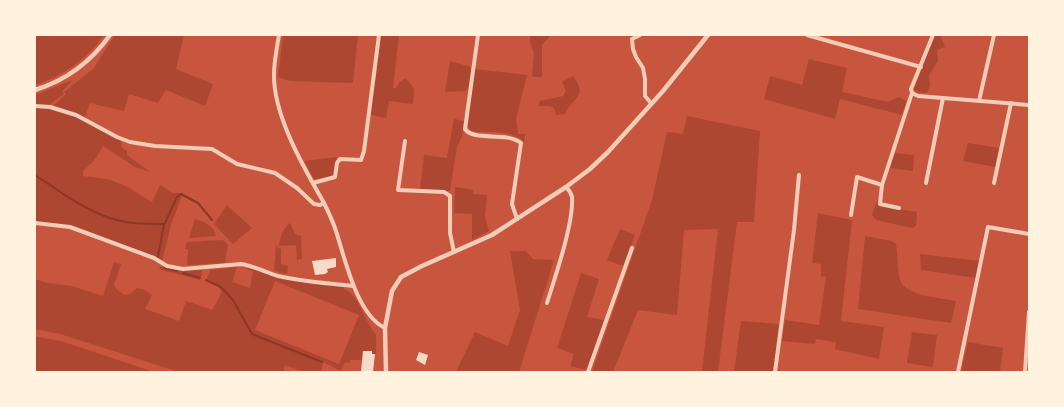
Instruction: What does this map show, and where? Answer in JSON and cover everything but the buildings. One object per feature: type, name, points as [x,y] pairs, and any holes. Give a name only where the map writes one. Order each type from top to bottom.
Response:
[{"type":"street","points":[[35,90],[52,84],[74,72],[92,56],[110,35]]},
{"type":"street","points":[[279,35],[274,73],[279,107],[288,131],[324,203],[336,232],[352,286],[376,324],[385,328]]},
{"type":"street","points":[[313,182],[335,177],[337,163],[340,159],[361,160],[364,151],[379,35]]},
{"type":"street","points":[[478,35],[465,129],[471,134],[509,137],[521,144],[512,204],[517,219]]},
{"type":"street","points":[[640,35],[632,37],[633,49],[643,68],[646,79],[645,96],[651,103]]},
{"type":"street","points":[[386,372],[385,328],[392,291],[397,282],[407,274],[482,240],[590,170],[651,103],[708,35]]},
{"type":"street","points":[[807,35],[920,67]]},
{"type":"street","points":[[899,208],[880,204],[882,184],[912,94],[911,89],[933,35]]},
{"type":"street","points":[[978,101],[994,35]]},
{"type":"street","points":[[912,94],[1029,105]]},
{"type":"street","points":[[926,183],[943,98]]},
{"type":"street","points":[[994,183],[1011,103]]},
{"type":"street","points":[[35,106],[50,107],[76,116],[130,142],[155,146],[201,148],[218,152],[237,164],[276,173],[297,188],[314,204],[320,205],[324,203]]},
{"type":"street","points":[[405,141],[398,190],[444,192],[450,196],[450,233],[454,252]]},
{"type":"street","points":[[776,372],[799,175]]},
{"type":"street","points":[[851,214],[857,177],[882,184]]},
{"type":"street","points":[[547,303],[570,221],[572,198],[571,192],[566,187]]},
{"type":"street","points":[[35,223],[70,227],[154,258],[167,266],[183,269],[241,264],[304,281],[352,286]]},
{"type":"street","points":[[958,372],[966,342],[988,227],[1029,234]]},
{"type":"street","points":[[588,372],[632,248]]},
{"type":"street","points":[[1025,372],[1029,312]]},
{"type":"shaded area","points":[[35,35],[104,35],[90,52],[74,66],[55,77],[35,85]]},
{"type":"shaded area","points":[[115,35],[184,35],[176,69],[213,84],[205,106],[166,90],[158,103],[129,94],[124,111],[90,103],[85,117],[53,106],[66,94],[64,92],[93,69]]},
{"type":"shaded area","points":[[283,35],[358,35],[353,83],[290,81],[278,77]]},
{"type":"shaded area","points":[[381,35],[399,35],[393,88],[396,88],[405,78],[413,87],[414,92],[413,104],[389,101],[386,118],[371,115]]},
{"type":"shaded area","points":[[530,35],[551,35],[542,45],[542,77],[532,77],[534,53],[530,42]]},
{"type":"shaded area","points":[[934,35],[940,35],[945,47],[937,50],[938,61],[929,75],[930,85],[927,93],[917,92],[914,89]]},
{"type":"shaded area","points":[[809,59],[847,68],[842,92],[888,102],[899,97],[906,101],[902,115],[840,99],[835,119],[764,99],[770,76],[802,85]]},
{"type":"shaded area","points":[[450,61],[471,67],[469,88],[465,91],[445,92]]},
{"type":"shaded area","points":[[474,69],[527,75],[516,119],[518,134],[525,134],[524,142],[508,134],[471,131],[468,126]]},
{"type":"shaded area","points":[[573,76],[578,83],[579,93],[565,114],[556,115],[554,108],[550,106],[538,106],[540,101],[563,96],[566,91],[562,82]]},
{"type":"shaded area","points":[[73,80],[62,91],[64,94],[49,105],[35,104],[35,95]]},
{"type":"shaded area","points":[[42,107],[76,117],[121,141],[122,148],[127,151],[127,155],[150,172],[135,167],[103,146],[94,161],[83,171],[83,176],[107,179],[126,186],[152,202],[160,185],[173,193],[183,193],[171,225],[162,261],[76,227],[35,221],[35,108]]},
{"type":"shaded area","points":[[687,116],[760,131],[754,222],[737,222],[718,372],[702,372],[718,229],[684,230],[677,315],[638,310],[613,372],[592,372],[652,200],[667,132],[683,134]]},
{"type":"shaded area","points":[[454,119],[464,121],[462,137],[457,147],[450,191],[420,190],[424,155],[447,158]]},
{"type":"shaded area","points":[[968,143],[999,148],[995,167],[963,161]]},
{"type":"shaded area","points":[[895,153],[914,155],[913,171],[890,168]]},
{"type":"shaded area","points":[[337,157],[334,176],[314,179],[304,161]]},
{"type":"shaded area","points":[[455,187],[474,190],[473,194],[487,195],[485,217],[489,231],[472,240],[472,214],[454,213]]},
{"type":"shaded area","points":[[876,203],[882,207],[917,212],[916,226],[912,228],[876,220],[872,215]]},
{"type":"shaded area","points":[[227,205],[252,228],[233,244],[214,224]]},
{"type":"shaded area","points":[[818,213],[852,220],[841,321],[884,327],[879,359],[835,349],[836,342],[816,339],[815,344],[782,341],[785,320],[819,325],[826,277],[821,276],[821,264],[812,263]]},
{"type":"shaded area","points":[[195,219],[208,225],[214,230],[216,236],[189,238]]},
{"type":"shaded area","points":[[290,223],[295,234],[301,236],[302,259],[297,260],[296,245],[279,246],[281,236]]},
{"type":"shaded area","points":[[620,229],[635,235],[623,266],[607,260]]},
{"type":"shaded area","points":[[865,236],[892,241],[896,244],[900,280],[909,290],[956,301],[951,323],[858,309]]},
{"type":"shaded area","points":[[223,240],[228,245],[225,263],[187,265],[188,249],[185,249],[187,242]]},
{"type":"shaded area","points":[[276,245],[281,249],[281,264],[288,266],[287,274],[274,271]]},
{"type":"shaded area","points":[[510,251],[526,251],[533,259],[554,260],[519,372],[456,372],[475,332],[508,346],[520,310]]},
{"type":"shaded area","points":[[920,254],[980,261],[976,278],[921,270]]},
{"type":"shaded area","points":[[114,262],[121,264],[114,285],[116,289],[125,295],[130,294],[137,288],[145,290],[152,295],[145,309],[179,321],[186,301],[212,310],[222,292],[217,286],[206,281],[210,270],[237,267],[232,282],[250,288],[253,271],[246,269],[248,268],[276,276],[344,287],[358,303],[376,334],[376,354],[372,354],[372,351],[363,351],[362,360],[345,362],[341,371],[323,362],[321,372],[305,372],[285,365],[283,372],[179,372],[60,334],[35,329],[35,279],[48,283],[72,286],[103,296]],"holes":[[[275,281],[359,315],[339,364],[255,330]]]},
{"type":"shaded area","points":[[163,266],[184,271],[203,269],[200,280],[159,269]]},
{"type":"shaded area","points":[[581,273],[599,279],[587,317],[604,320],[587,370],[570,366],[574,354],[557,348]]},
{"type":"shaded area","points":[[741,321],[779,324],[773,372],[734,372]]},
{"type":"shaded area","points":[[912,332],[937,335],[933,367],[907,363]]},
{"type":"shaded area","points":[[35,336],[64,342],[154,372],[35,372]]},
{"type":"shaded area","points":[[968,342],[1003,348],[1000,372],[961,372]]},
{"type":"waterway","points":[[35,175],[71,199],[100,214],[130,223],[164,224],[158,257]]},
{"type":"waterway","points":[[165,223],[177,197],[181,194],[198,203],[212,220]]},
{"type":"waterway","points":[[165,268],[177,271]]},
{"type":"waterway","points":[[183,273],[200,278]]},
{"type":"waterway","points":[[206,280],[221,287],[233,300],[252,334],[322,362]]}]
